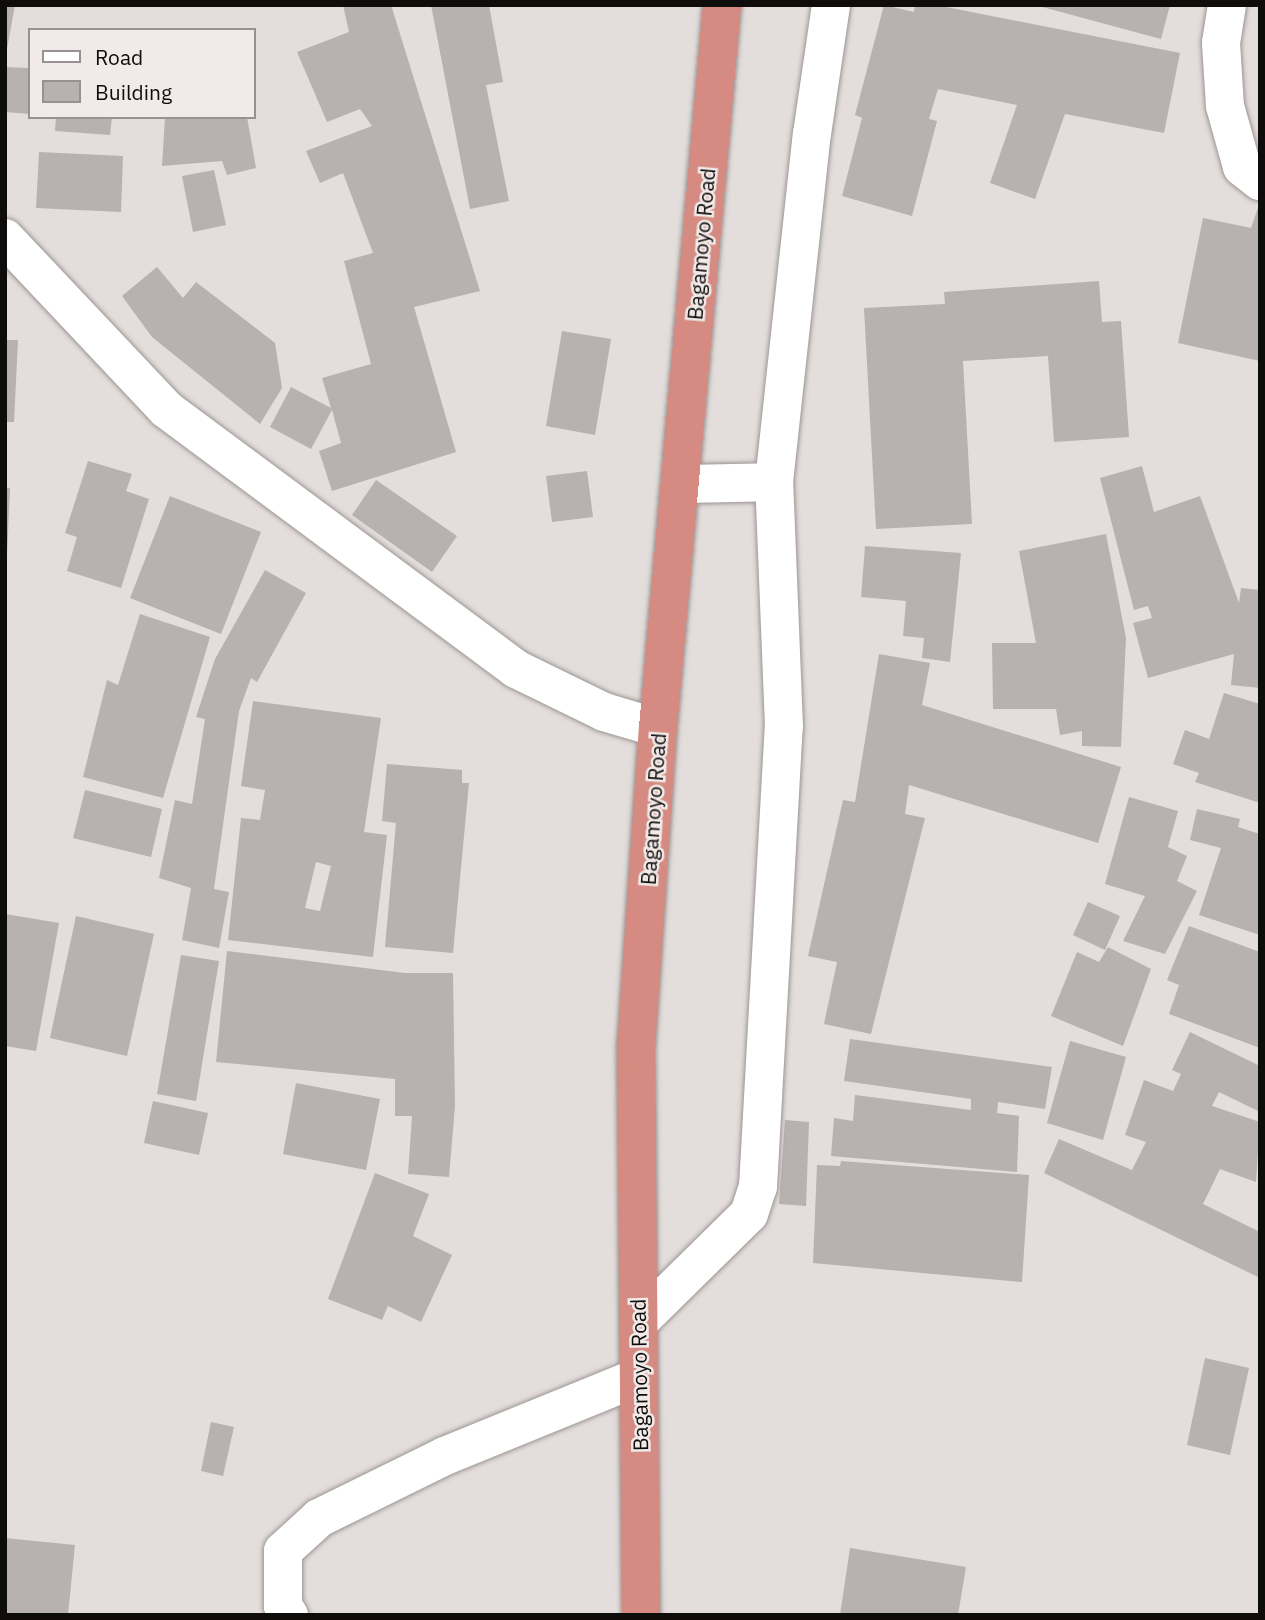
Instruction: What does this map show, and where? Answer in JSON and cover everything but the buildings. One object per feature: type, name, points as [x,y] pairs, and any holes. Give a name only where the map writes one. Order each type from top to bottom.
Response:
[{"type":"highway","name":"Bagamoyo Road","points":[[641,1615],[636,1048],[658,728],[722,5]]},
{"type":"street","points":[[639,1322],[749,1213],[758,1187],[784,715],[774,482],[811,134],[831,5]]},
{"type":"street","points":[[1227,5],[1221,43],[1226,106],[1242,167],[1260,181]]},
{"type":"street","points":[[5,238],[166,409],[516,669],[604,712],[658,728]]},
{"type":"street","points":[[680,484],[774,482]]},
{"type":"street","points":[[289,1615],[283,1606],[283,1551],[319,1518],[445,1456],[639,1377]]}]
